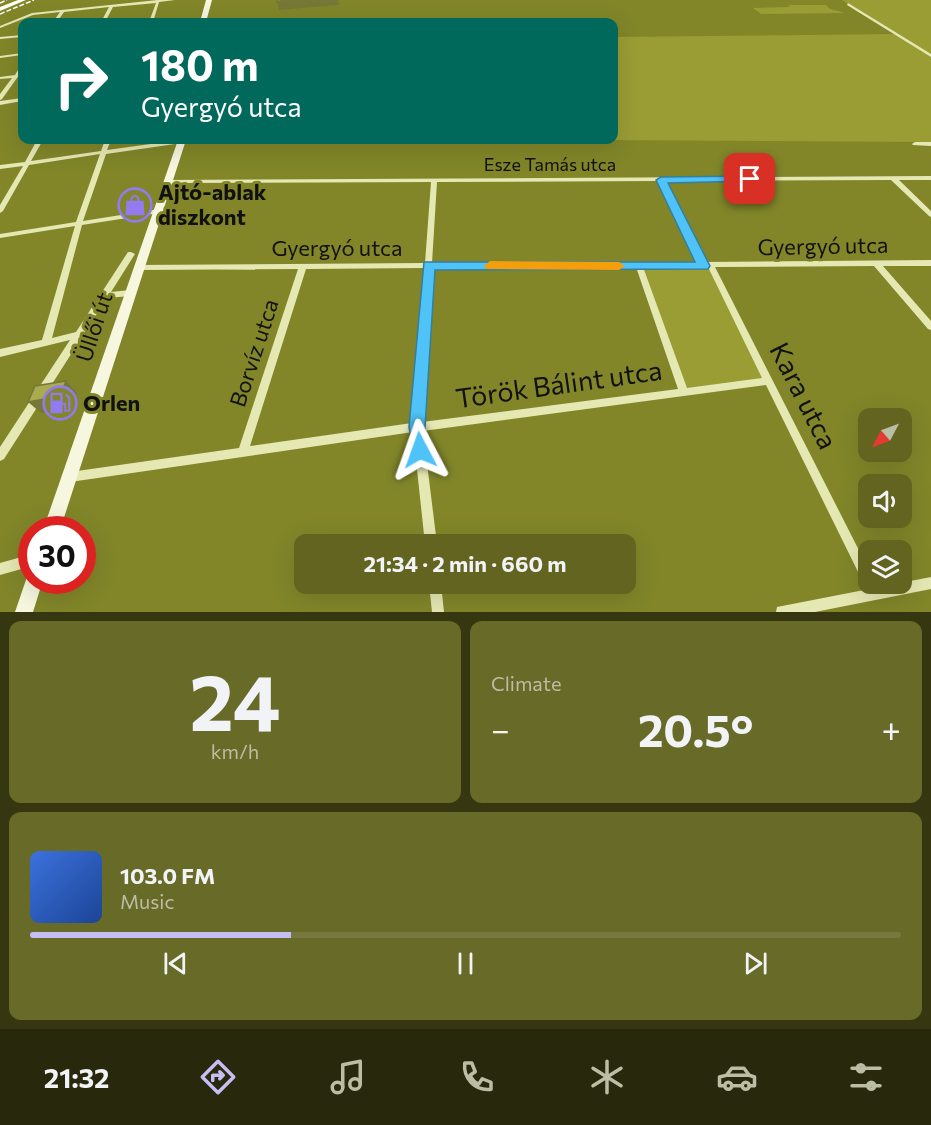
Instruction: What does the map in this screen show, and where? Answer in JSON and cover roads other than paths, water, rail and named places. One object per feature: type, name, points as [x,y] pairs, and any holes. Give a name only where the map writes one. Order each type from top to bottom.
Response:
[{"type":"main road","points":[[0,8],[21,0]]},
{"type":"main road","points":[[204,18],[208,0]]},
{"type":"main road","name":"Üllői út","points":[[56,516],[181,144]]},
{"type":"main road","points":[[24,612],[30,594]]},
{"type":"street","points":[[26,18],[37,14],[173,0]]},
{"type":"street","points":[[152,18],[158,2]]},
{"type":"street","points":[[848,4],[931,56]]},
{"type":"street","points":[[105,18],[112,6]]},
{"type":"street","points":[[58,18],[63,11]]},
{"type":"street","points":[[0,27],[18,21]]},
{"type":"street","points":[[0,38],[18,36]]},
{"type":"street","points":[[0,57],[18,55]]},
{"type":"street","points":[[0,98],[18,73]]},
{"type":"street","points":[[0,78],[16,76]]},
{"type":"street","points":[[0,103],[18,101]]},
{"type":"street","points":[[0,211],[38,144]]},
{"type":"street","points":[[46,342],[79,223],[107,144]]},
{"type":"street","points":[[0,167],[156,144]]},
{"type":"street","points":[[915,144],[931,144]]},
{"type":"street","points":[[893,178],[931,215]]},
{"type":"street","name":"Esze Tamás utca","points":[[169,181],[931,178]]},
{"type":"street","name":"Kara utca","points":[[661,180],[769,381],[858,558]]},
{"type":"street","points":[[430,534],[417,427],[434,181]]},
{"type":"street","points":[[0,236],[159,212]]},
{"type":"street","points":[[0,456],[4,444],[132,254]]},
{"type":"street","name":"Gyergyó utca","points":[[139,267],[707,266],[931,263]]},
{"type":"street","points":[[877,264],[931,327]]},
{"type":"street","name":"Borvíz utca","points":[[243,451],[303,266]]},
{"type":"street","points":[[639,266],[683,391]]},
{"type":"street","points":[[105,295],[130,293]]},
{"type":"street","points":[[0,353],[78,334]]},
{"type":"street","name":"Török Bálint utca","points":[[69,477],[417,427],[769,381]]},
{"type":"street","points":[[0,569],[18,564]]},
{"type":"street","points":[[912,584],[931,583]]},
{"type":"street","points":[[782,612],[858,590]]},
{"type":"street","points":[[436,594],[438,612]]},
{"type":"railway","points":[[0,3],[7,0]]},
{"type":"railway","points":[[0,14],[34,0]]},
{"type":"place","name":"Ajtó-ablak diszkont","points":[[135,205]]},
{"type":"place","name":"Orlen","points":[[60,403]]}]
